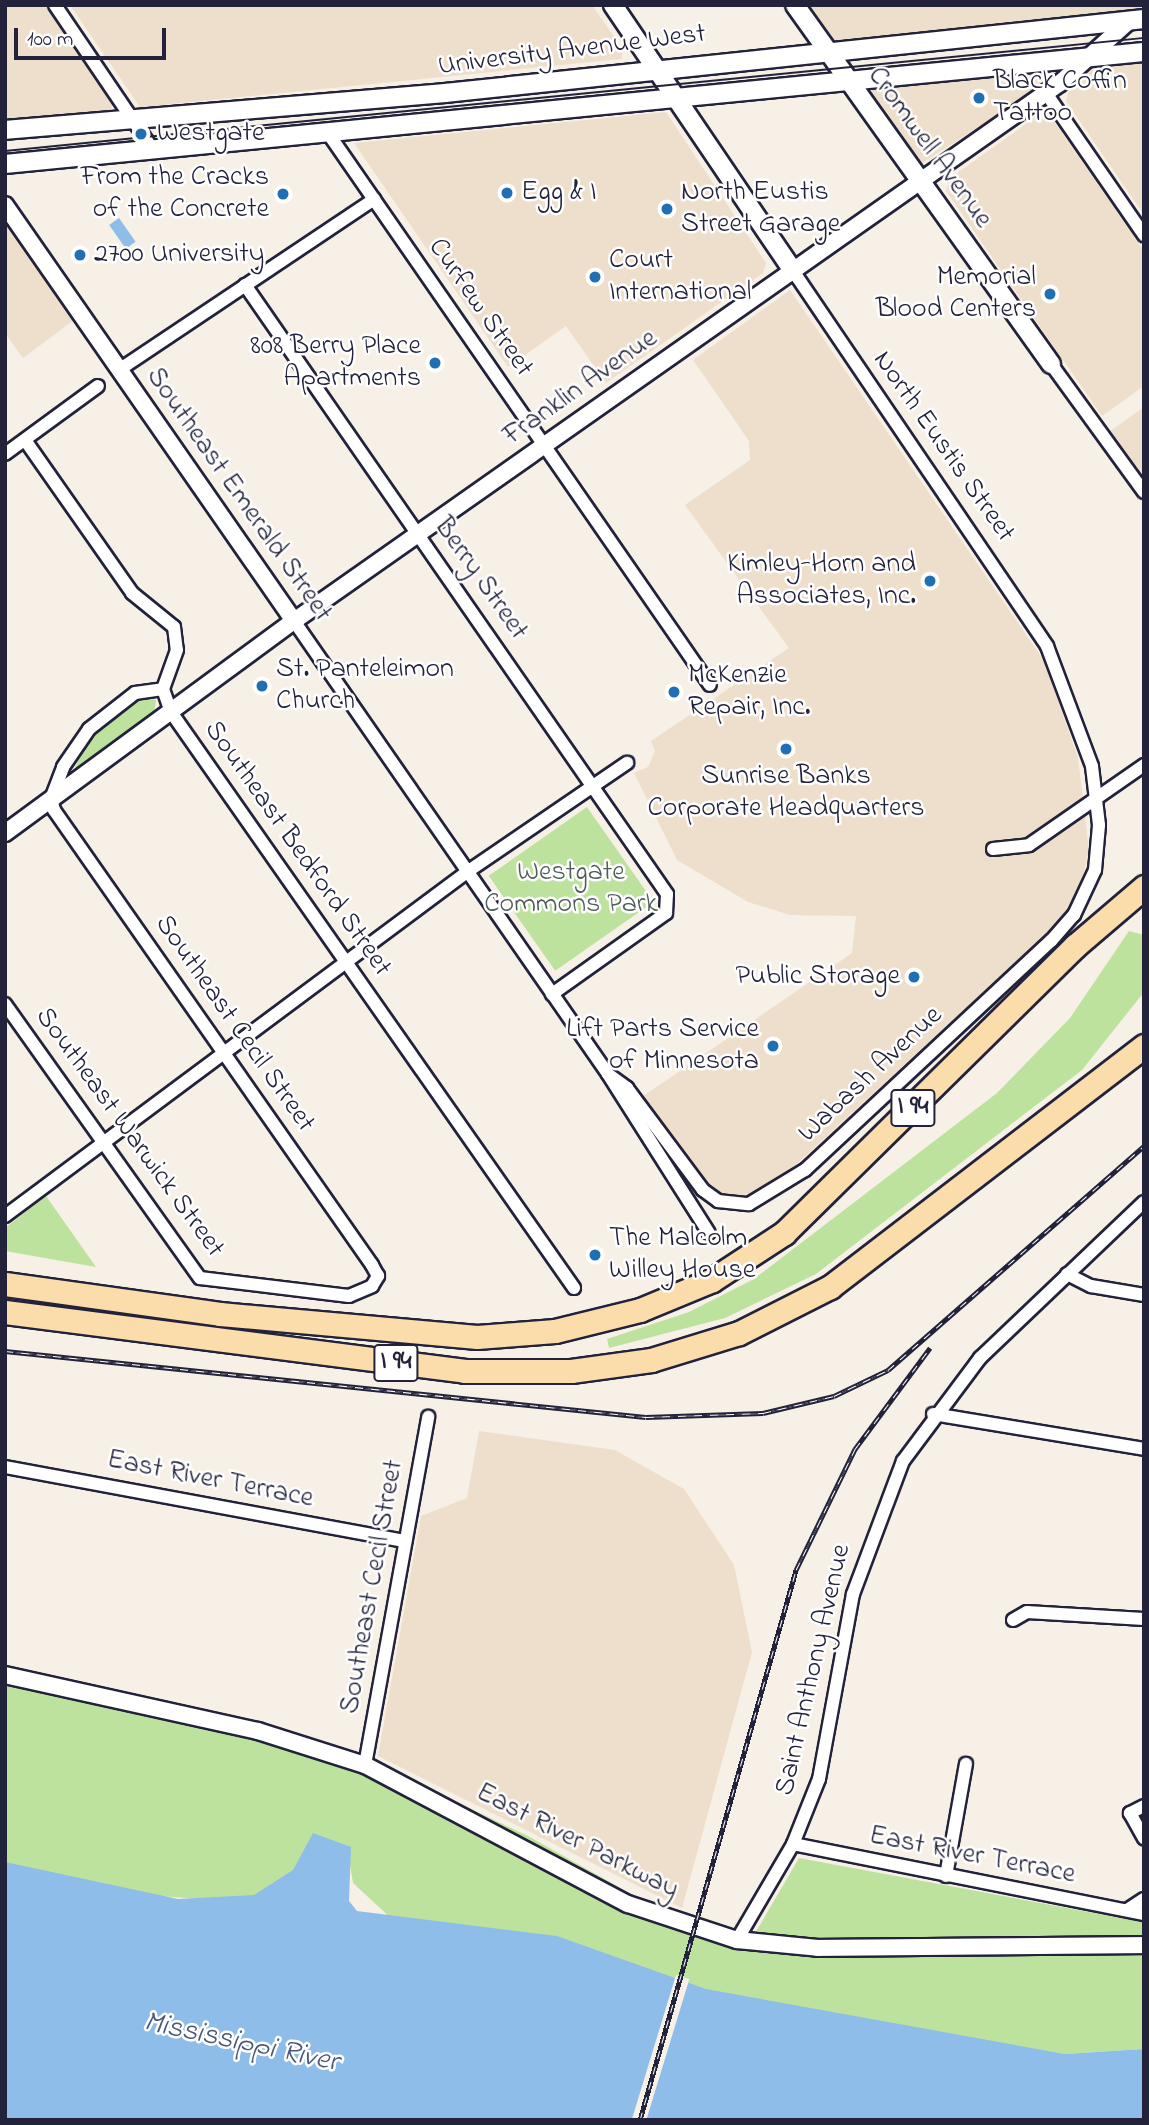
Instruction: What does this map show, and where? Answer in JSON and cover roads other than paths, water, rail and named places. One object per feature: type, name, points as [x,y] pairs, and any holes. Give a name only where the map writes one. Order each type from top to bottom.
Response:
[{"type":"highway","name":"I 94","points":[[5,1284],[220,1314],[477,1337],[555,1331],[640,1310],[712,1280],[784,1233],[1075,946],[1144,887]]},
{"type":"highway","name":"I 94","points":[[5,1312],[465,1371],[571,1371],[651,1360],[739,1333],[830,1287],[1144,1046]]},
{"type":"main road","name":"North Eustis Street","points":[[613,5],[793,271]]},
{"type":"main road","name":"Cromwell Avenue","points":[[795,5],[824,51],[921,181],[1051,364]]},
{"type":"main road","name":"University Avenue West","points":[[5,130],[458,92],[785,54],[958,42],[1137,19]]},
{"type":"main road","name":"University Avenue West","points":[[5,164],[1144,52]]},
{"type":"street","points":[[54,5],[153,150]]},
{"type":"street","name":"Franklin Avenue","points":[[5,833],[294,621],[1046,93],[1137,19]]},
{"type":"street","points":[[1046,93],[1144,235]]},
{"type":"street","name":"Curfew Street","points":[[328,133],[710,685]]},
{"type":"street","points":[[119,370],[374,199]]},
{"type":"street","name":"Southeast Emerald Street","points":[[5,205],[608,1074],[709,1233]]},
{"type":"street","name":"North Eustis Street","points":[[793,271],[1030,619],[1072,700],[1098,798]]},
{"type":"street","name":"Berry Street","points":[[245,285],[592,784],[669,903],[666,913],[552,994]]},
{"type":"street","name":"Cromwell Avenue","points":[[1051,364],[1144,492]]},
{"type":"street","points":[[5,454],[98,386]]},
{"type":"street","points":[[25,440],[132,593],[174,627],[177,650],[163,689],[135,693],[99,718],[63,767],[51,799]]},
{"type":"street","name":"Southeast Bedford Street","points":[[163,689],[171,712],[574,1288]]},
{"type":"street","points":[[5,1216],[467,872],[626,763]]},
{"type":"street","points":[[993,849],[1029,845],[1144,765]]},
{"type":"street","name":"Wabash Avenue","points":[[608,1074],[627,1088],[702,1190],[718,1202],[735,1206],[772,1194],[1065,928],[1094,870],[1098,798]]},
{"type":"street","name":"Southeast Cecil Street","points":[[51,799],[377,1276]]},
{"type":"street","name":"Southeast Warwick Street","points":[[5,1004],[200,1278],[349,1296],[363,1293],[377,1276]]},
{"type":"street","name":"Saint Anthony Avenue","points":[[737,1940],[793,1844],[818,1779],[868,1545],[898,1471],[933,1414],[1067,1274],[1144,1202]]},
{"type":"street","points":[[1067,1274],[1091,1286],[1144,1296]]},
{"type":"street","points":[[933,1414],[1144,1449]]},
{"type":"street","name":"Southeast Cecil Street","points":[[365,1765],[428,1417]]},
{"type":"street","name":"East River Terrace","points":[[5,1467],[405,1541]]},
{"type":"street","points":[[1013,1620],[1027,1612],[1144,1619]]},
{"type":"street","name":"East River Parkway","points":[[5,1675],[258,1731],[365,1765],[628,1904],[737,1940],[818,1948],[1144,1945]]},
{"type":"street","points":[[946,1876],[966,1764]]},
{"type":"street","points":[[1144,1806],[1130,1813],[1144,1838]]},
{"type":"street","name":"East River Terrace","points":[[793,1844],[1144,1914]]},
{"type":"street","points":[[1127,1910],[1144,1899]]},
{"type":"water","points":[[119,218],[136,242],[126,249],[109,225]]},
{"type":"water","name":"Mississippi River","points":[[313,1833],[351,1847],[349,1901],[357,1911],[557,1936],[706,1989],[1065,2054],[1144,2049],[1144,2120],[5,2120],[5,1862],[178,1899],[254,1895],[293,1870]]},
{"type":"tram line","points":[[5,151],[1144,38]]},
{"type":"railway","points":[[5,1351],[646,1417],[763,1413],[834,1396],[888,1370],[1144,1146]]},
{"type":"railway","points":[[640,2120],[796,1570],[855,1449],[930,1348]]},
{"type":"place","name":"Black Coffin Tattoo","points":[[979,98]]},
{"type":"place","name":"Westgate","points":[[141,134]]},
{"type":"place","name":"Egg & I","points":[[507,193]]},
{"type":"place","name":"From the Cracks of the Concrete","points":[[283,194]]},
{"type":"place","name":"North Eustis Street Garage","points":[[667,209]]},
{"type":"place","name":"2700 University","points":[[80,255]]},
{"type":"place","name":"Court International","points":[[595,277]]},
{"type":"place","name":"Memorial Blood Centers","points":[[1050,294]]},
{"type":"place","name":"808 Berry Place Apartments","points":[[435,363]]},
{"type":"place","name":"Kimley-Horn and Associates, Inc.","points":[[930,581]]},
{"type":"place","name":"St. Panteleimon Church","points":[[262,686]]},
{"type":"place","name":"McKenzie Repair, Inc.","points":[[674,692]]},
{"type":"place","name":"Sunrise Banks Corporate Headquarters","points":[[786,749]]},
{"type":"place","name":"Public Storage","points":[[914,977]]},
{"type":"place","name":"Lift Parts Service of Minnesota","points":[[773,1046]]},
{"type":"place","name":"The Malcolm Willey House","points":[[595,1255]]},
{"type":"park label","name":"Westgate Commons Park","points":[[571,889]]}]
